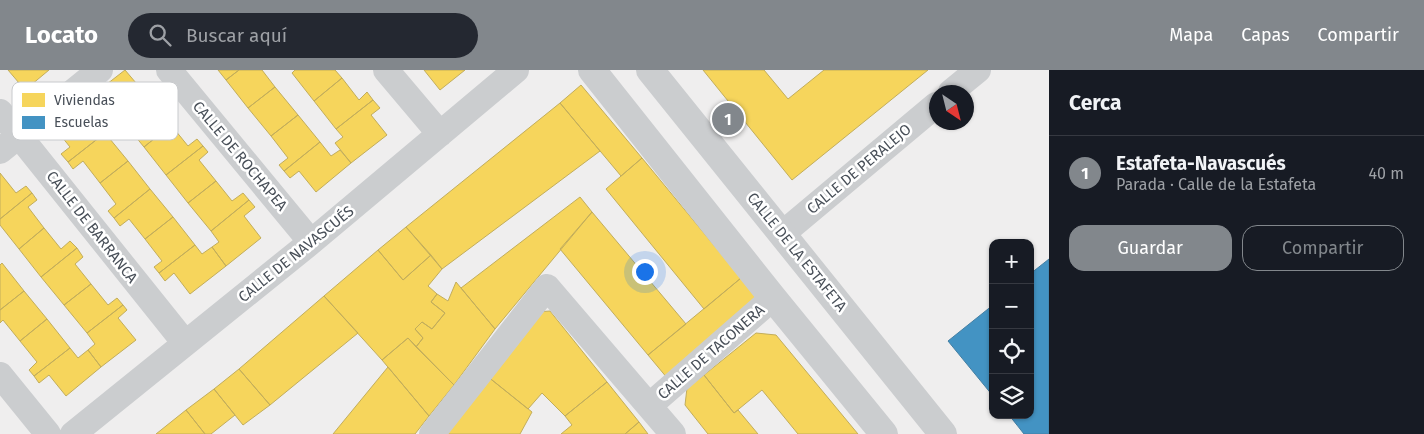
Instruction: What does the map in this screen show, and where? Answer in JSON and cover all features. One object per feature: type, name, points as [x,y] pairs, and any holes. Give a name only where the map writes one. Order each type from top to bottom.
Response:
[{"type":"street","points":[[85,82],[100,70]]},
{"type":"street","name":"CALLE DE ROCHAPEA","points":[[169,70],[311,242]]},
{"type":"street","points":[[386,70],[440,134]]},
{"type":"street","name":"CALLE DE NAVASCUÉS","points":[[73,434],[311,242],[516,70]]},
{"type":"street","points":[[592,70],[884,434]]},
{"type":"street","name":"CALLE DE LA ESTAFETA","points":[[650,70],[943,434]]},
{"type":"street","points":[[960,85],[978,70]]},
{"type":"street","name":"CALLE DE PERALEJO","points":[[782,234],[929,111]]},
{"type":"street","name":"CALLE DE BARRANCA","points":[[0,112],[10,143],[185,343]]},
{"type":"street","name":"CALLE DE TACONERA","points":[[432,434],[547,287],[673,434]]},
{"type":"street","name":"CALLE DE TACONERA","points":[[649,406],[773,298]]},
{"type":"street","points":[[0,375],[48,434]]},
{"type":"building: Viviendas","points":[[8,70],[49,70],[35,82],[18,82]]},
{"type":"building: Viviendas","points":[[125,70],[135,82],[110,82]]},
{"type":"building: Viviendas","points":[[218,70],[239,70],[226,80]]},
{"type":"building: Viviendas","points":[[239,70],[262,70],[275,87],[248,108],[226,80]]},
{"type":"building: Viviendas","points":[[295,70],[335,70],[342,78],[314,101],[292,73]]},
{"type":"building: Viviendas","points":[[424,70],[465,70],[440,90]]},
{"type":"building: Viviendas","points":[[703,70],[764,70],[788,99],[824,70],[928,70],[792,180]]},
{"type":"building: Viviendas","points":[[342,78],[359,100],[367,92],[373,100],[336,129],[314,101]]},
{"type":"building: Viviendas","points":[[581,85],[642,158],[621,176],[560,103]]},
{"type":"building: Viviendas","points":[[275,87],[298,115],[271,136],[248,108]]},
{"type":"building: Viviendas","points":[[373,100],[380,108],[371,115],[387,135],[351,163],[335,143],[343,137],[336,129]]},
{"type":"building: Viviendas","points":[[560,103],[600,151],[442,269],[406,227]]},
{"type":"building: Viviendas","points":[[298,115],[320,142],[284,171],[279,165],[288,158],[271,136]]},
{"type":"building: Viviendas","points":[[178,134],[188,146],[197,139],[203,146],[166,175],[144,147],[153,140],[178,140]]},
{"type":"building: Viviendas","points":[[64,140],[96,140],[68,162],[61,154],[70,147]]},
{"type":"building: Viviendas","points":[[96,140],[111,140],[128,161],[100,183],[83,161],[73,169],[68,162]]},
{"type":"building: Viviendas","points":[[138,140],[153,140],[144,147]]},
{"type":"building: Viviendas","points":[[320,142],[331,156],[340,150],[351,163],[316,192],[299,171],[290,178],[284,171]]},
{"type":"building: Viviendas","points":[[203,146],[208,152],[199,160],[216,181],[188,203],[166,175]]},
{"type":"building: Viviendas","points":[[642,158],[741,278],[704,309],[606,189]]},
{"type":"building: Viviendas","points":[[128,161],[150,189],[114,218],[108,211],[116,204],[100,183]]},
{"type":"building: Viviendas","points":[[0,173],[16,193],[26,186],[32,193],[0,219]]},
{"type":"building: Viviendas","points":[[216,181],[232,201],[243,193],[249,200],[211,231],[188,203]]},
{"type":"building: Viviendas","points":[[150,189],[173,217],[145,239],[129,219],[120,226],[114,218]]},
{"type":"building: Viviendas","points":[[32,193],[37,200],[28,207],[44,228],[19,249],[0,225],[0,219]]},
{"type":"building: Viviendas","points":[[580,197],[592,212],[495,329],[461,288]]},
{"type":"building: Viviendas","points":[[249,200],[255,207],[244,216],[261,238],[226,266],[212,247],[219,242],[211,231]]},
{"type":"building: Viviendas","points":[[592,212],[686,324],[648,355],[560,249]]},
{"type":"building: Viviendas","points":[[173,217],[195,245],[159,273],[154,267],[162,261],[145,239]]},
{"type":"building: Viviendas","points":[[406,227],[431,255],[403,280],[378,250]]},
{"type":"building: Viviendas","points":[[44,228],[61,249],[70,241],[77,248],[41,277],[19,249]]},
{"type":"building: Viviendas","points":[[195,245],[202,254],[212,247],[226,266],[190,294],[174,273],[165,281],[159,273]]},
{"type":"building: Viviendas","points":[[77,248],[83,257],[75,264],[91,284],[64,305],[41,277]]},
{"type":"building: Viviendas","points":[[378,250],[403,280],[431,255],[442,269],[428,286],[437,294],[431,302],[445,313],[432,329],[422,322],[415,329],[423,338],[416,347],[408,338],[382,360],[324,296]]},
{"type":"building: Viviendas","points":[[2,263],[24,291],[0,310],[0,265]]},
{"type":"building: Viviendas","points":[[741,278],[761,303],[668,379],[648,355]]},
{"type":"building: Viviendas","points":[[456,282],[495,329],[454,385],[416,347],[423,338],[415,329],[422,322],[432,329],[445,313],[431,302],[437,294],[448,301]]},
{"type":"building: Viviendas","points":[[91,284],[108,305],[117,298],[123,305],[87,333],[64,305]]},
{"type":"building: Viviendas","points":[[24,291],[47,319],[20,341],[3,320],[0,323],[0,310]]},
{"type":"building: Viviendas","points":[[324,296],[358,333],[270,405],[239,369]]},
{"type":"building: Viviendas","points":[[123,305],[127,310],[118,318],[136,340],[101,367],[88,350],[95,344],[87,333]]},
{"type":"building: Viviendas","points":[[550,311],[607,382],[565,416],[542,393],[528,409],[487,376],[536,312]]},
{"type":"building: Viviendas","points":[[47,319],[70,348],[34,376],[29,370],[37,362],[20,341]]},
{"type":"building: Viviendas","points":[[756,333],[776,335],[858,434],[798,434],[762,390],[734,413],[704,375]]},
{"type":"building: Viviendas","points":[[408,338],[454,385],[429,416],[382,360]]},
{"type":"building: Viviendas","points":[[70,348],[78,358],[88,350],[101,367],[66,396],[49,375],[39,383],[34,376]]},
{"type":"building: Viviendas","points":[[388,367],[429,416],[415,434],[333,434]]},
{"type":"building: Viviendas","points":[[239,369],[270,405],[243,425],[214,389]]},
{"type":"building: Viviendas","points":[[704,375],[734,413],[738,410],[758,434],[708,434],[685,405],[687,388]]},
{"type":"building: Viviendas","points":[[487,376],[532,412],[520,434],[441,434]]},
{"type":"building: Viviendas","points":[[607,382],[639,422],[625,434],[561,434],[572,425],[565,416]]},
{"type":"building: Viviendas","points":[[214,389],[235,415],[211,434],[205,434],[186,410]]},
{"type":"building: Viviendas","points":[[186,410],[205,434],[156,434]]},
{"type":"building: Viviendas","points":[[639,422],[648,434],[625,434]]},
{"type":"building: Escuelas","points":[[1049,259],[1049,434],[1024,434],[1012,419],[1034,419],[1034,271]]},
{"type":"building: Escuelas","points":[[989,308],[989,391],[948,341]]},
{"type":"place","name":"Estafeta-Navascués","points":[[728,119]]}]
